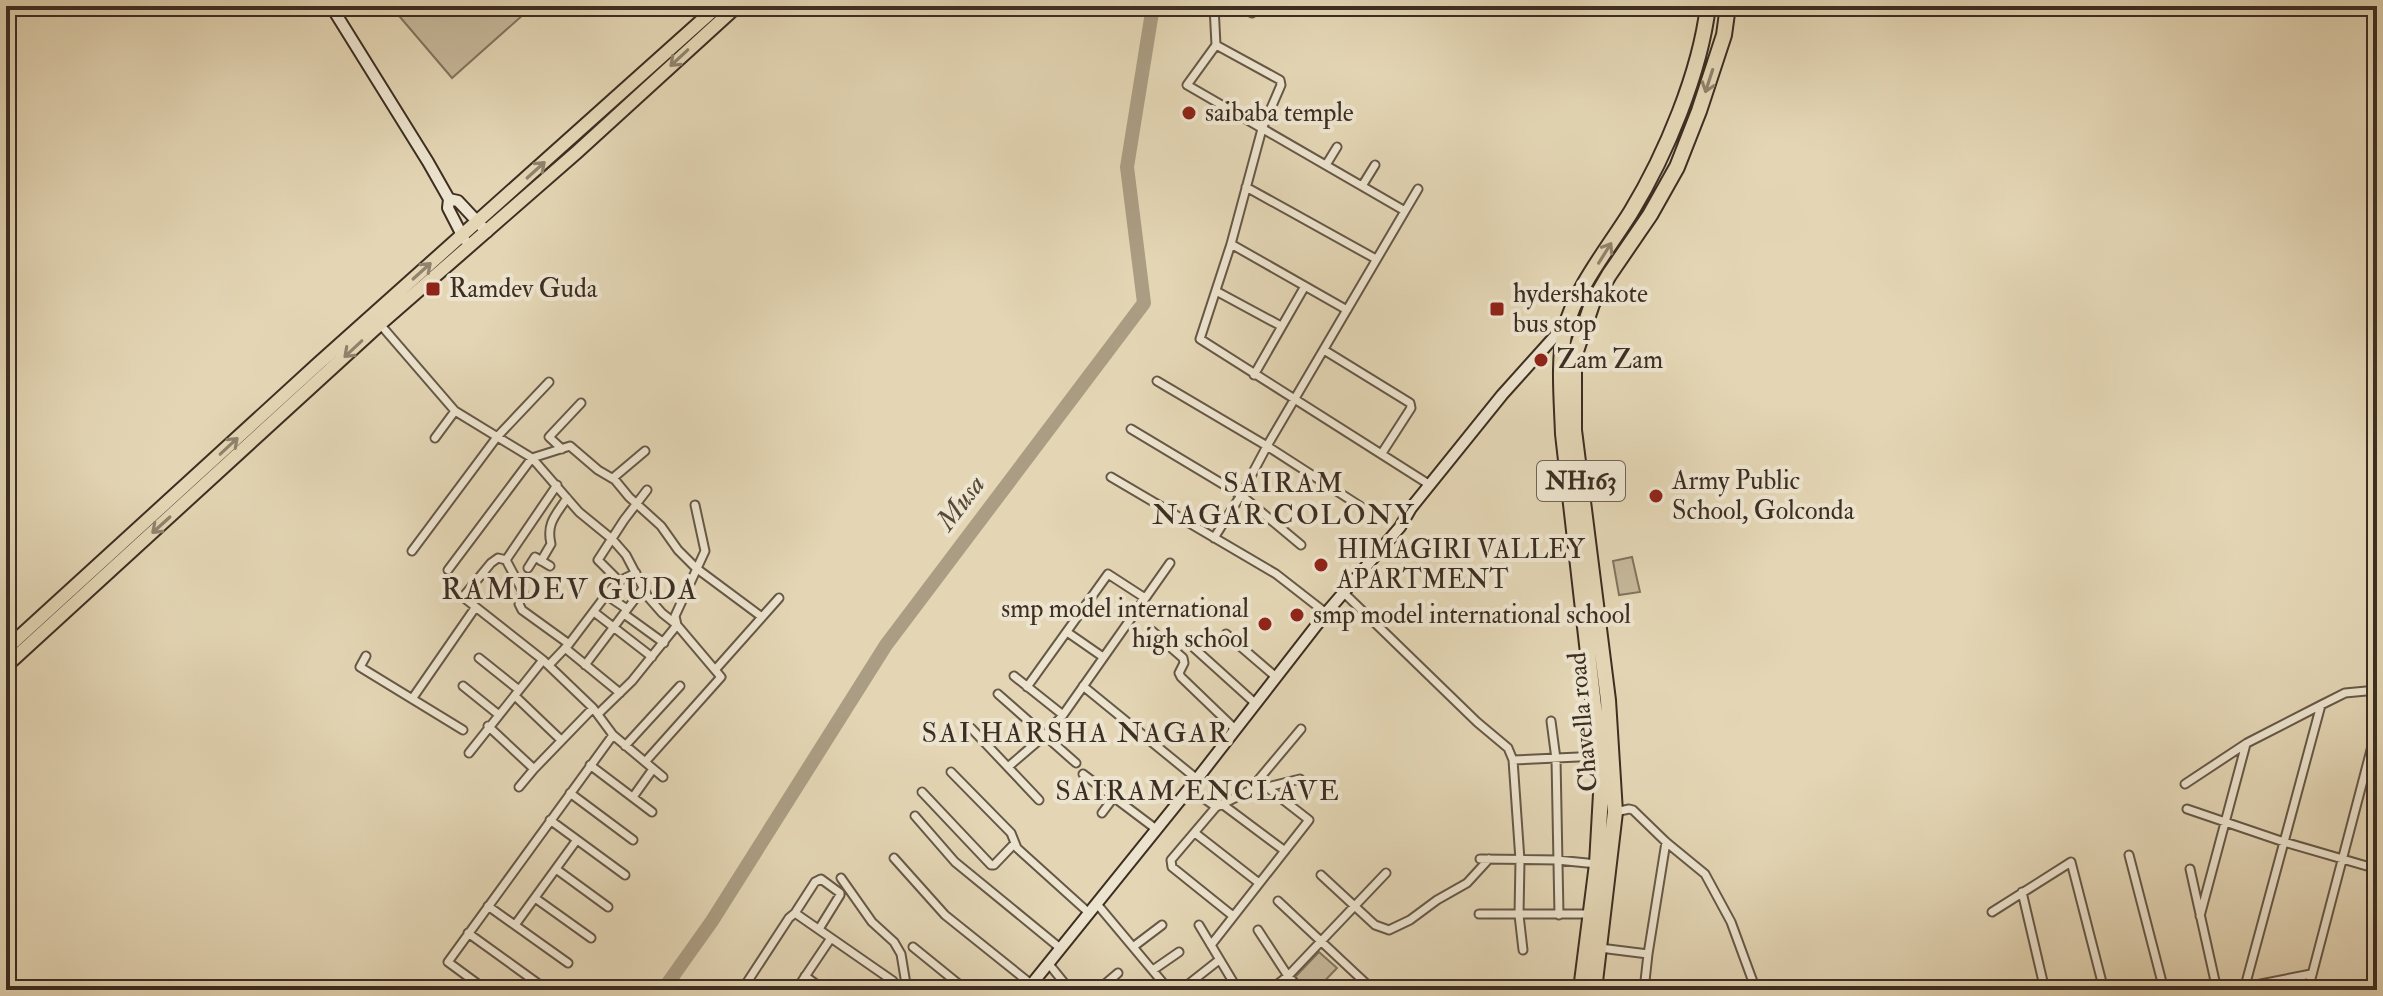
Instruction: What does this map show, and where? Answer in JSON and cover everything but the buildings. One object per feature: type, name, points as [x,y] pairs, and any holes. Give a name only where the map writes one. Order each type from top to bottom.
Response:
[{"type":"highway","name":"Chavella road","points":[[1581,990],[1597,864],[1608,812],[1563,434],[1561,393],[1565,331],[1576,301],[1658,163],[1680,109],[1704,35],[1708,6]]},
{"type":"highway","name":"Chavella road","points":[[1594,990],[1600,948],[1608,812],[1608,700],[1574,430],[1574,357],[1592,304],[1677,167],[1724,35],[1728,6]]},
{"type":"main road","points":[[6,649],[377,320],[468,247],[483,227],[718,6]]},
{"type":"main road","points":[[6,666],[377,320],[462,235],[483,227],[737,6]]},
{"type":"street","points":[[331,6],[449,199],[448,208],[468,247]]},
{"type":"street","points":[[1214,6],[1216,45],[1187,85],[1405,211]]},
{"type":"street","points":[[1239,6],[1252,13]]},
{"type":"street","points":[[1216,45],[1280,80],[1281,88],[1262,129],[1231,244],[1200,339],[1430,485]]},
{"type":"street","points":[[1326,165],[1337,147]]},
{"type":"street","points":[[1362,186],[1375,165]]},
{"type":"street","points":[[1246,187],[1376,259]]},
{"type":"street","points":[[1214,538],[1418,189]]},
{"type":"street","points":[[449,199],[458,201],[483,227]]},
{"type":"street","points":[[1231,244],[1347,310]]},
{"type":"street","points":[[1254,375],[1305,286]]},
{"type":"street","points":[[1216,291],[1281,326]]},
{"type":"street","points":[[377,320],[455,411],[532,458],[579,512],[612,539],[626,555],[655,605],[677,625],[721,677],[645,762]]},
{"type":"street","points":[[894,858],[945,915],[1029,987],[1326,613],[1400,527],[1411,508],[1531,362],[1555,336],[1565,331],[1582,331]]},
{"type":"street","points":[[1324,350],[1410,403],[1411,408],[1382,453]]},
{"type":"street","points":[[1157,381],[1360,506]]},
{"type":"street","points":[[412,551],[497,437],[549,382]]},
{"type":"street","points":[[562,449],[549,437],[581,403]]},
{"type":"street","points":[[435,438],[455,411]]},
{"type":"street","points":[[1131,429],[1241,495],[1301,545]]},
{"type":"street","points":[[448,570],[532,458],[570,446],[598,470],[613,478],[661,526],[696,568],[762,617]]},
{"type":"street","points":[[613,478],[645,451]]},
{"type":"street","points":[[1111,477],[1276,574],[1326,613]]},
{"type":"street","points":[[506,560],[557,485]]},
{"type":"street","points":[[619,581],[598,560],[638,504],[641,494],[647,490]]},
{"type":"street","points":[[541,561],[551,544],[548,532],[551,522],[567,498]]},
{"type":"street","points":[[519,787],[561,740],[620,693],[677,625],[675,616],[705,551],[695,505]]},
{"type":"street","points":[[538,512],[551,522]]},
{"type":"street","points":[[528,568],[535,557],[550,566]]},
{"type":"street","points":[[620,693],[522,610],[519,604],[523,592],[506,560],[498,558],[491,563],[464,594],[463,597],[475,608],[546,663],[596,711],[613,735],[663,777]]},
{"type":"street","points":[[1008,767],[1063,715],[1170,563]]},
{"type":"street","points":[[469,753],[517,693],[567,646],[606,595],[619,581],[636,573]]},
{"type":"street","points":[[1027,687],[1108,574],[1145,598]]},
{"type":"street","points":[[585,665],[644,587]]},
{"type":"street","points":[[1344,593],[1508,748],[1513,760],[1523,950]]},
{"type":"street","points":[[606,595],[664,643]]},
{"type":"street","points":[[715,670],[779,598]]},
{"type":"street","points":[[412,699],[475,608]]},
{"type":"street","points":[[594,612],[652,657]]},
{"type":"street","points":[[1152,631],[1183,658],[1179,673],[1181,677],[1235,729]]},
{"type":"street","points":[[1067,632],[1103,657]]},
{"type":"street","points":[[1226,634],[1276,677]]},
{"type":"street","points":[[1194,648],[1256,704]]},
{"type":"street","points":[[366,656],[360,667],[463,730]]},
{"type":"street","points":[[479,658],[561,740]]},
{"type":"street","points":[[1014,676],[1063,715]]},
{"type":"street","points":[[463,686],[499,715]]},
{"type":"street","points":[[625,746],[680,686]]},
{"type":"street","points":[[1083,686],[1197,779]]},
{"type":"street","points":[[2185,784],[2247,743],[2345,693],[2377,690]]},
{"type":"street","points":[[998,694],[1076,763]]},
{"type":"street","points":[[2244,988],[2321,705]]},
{"type":"street","points":[[1551,721],[1556,759],[1559,915]]},
{"type":"street","points":[[488,726],[534,769]]},
{"type":"street","points":[[2344,990],[2309,987],[2377,727]]},
{"type":"street","points":[[971,728],[1039,800]]},
{"type":"street","points":[[1247,792],[1301,729]]},
{"type":"street","points":[[486,990],[448,962],[613,735]]},
{"type":"street","points":[[2200,916],[2247,743]]},
{"type":"street","points":[[1513,760],[1600,756]]},
{"type":"street","points":[[590,765],[652,812]]},
{"type":"street","points":[[633,797],[653,769]]},
{"type":"street","points":[[951,772],[1011,833],[1017,848],[1093,908],[1133,947],[1169,990]]},
{"type":"street","points":[[1083,774],[1156,829]]},
{"type":"street","points":[[1233,916],[1171,864],[1174,856],[1219,805],[1247,792],[1300,779]]},
{"type":"street","points":[[1188,787],[1285,851]]},
{"type":"street","points":[[1211,945],[1309,820],[1268,788]]},
{"type":"street","points":[[922,792],[991,865],[1015,843]]},
{"type":"street","points":[[570,793],[633,840]]},
{"type":"street","points":[[1102,813],[1114,797]]},
{"type":"street","points":[[2187,809],[2377,869]]},
{"type":"street","points":[[1608,812],[1633,810],[1705,874],[1731,922],[1756,990]]},
{"type":"street","points":[[915,816],[955,862],[1060,948]]},
{"type":"street","points":[[550,820],[625,875]]},
{"type":"street","points":[[1195,833],[1259,883]]},
{"type":"street","points":[[515,925],[576,841]]},
{"type":"street","points":[[1644,990],[1666,842]]},
{"type":"street","points":[[2129,855],[2164,990]]},
{"type":"street","points":[[1321,875],[1375,925],[1389,930],[1467,883],[1485,859],[1597,864]]},
{"type":"street","points":[[1992,912],[2071,862],[2104,990]]},
{"type":"street","points":[[556,869],[608,907]]},
{"type":"street","points":[[2190,869],[2217,990]]},
{"type":"street","points":[[1270,990],[1288,976],[1386,873]]},
{"type":"street","points":[[841,878],[872,922],[894,942],[901,954],[907,990]]},
{"type":"street","points":[[742,990],[787,921],[815,882],[821,879],[840,895],[819,929]]},
{"type":"street","points":[[2022,892],[2045,990]]},
{"type":"street","points":[[535,898],[591,938]]},
{"type":"street","points":[[1278,901],[1373,990]]},
{"type":"street","points":[[488,906],[568,963]]},
{"type":"street","points":[[795,913],[893,981],[895,990]]},
{"type":"street","points":[[1479,914],[1592,914]]},
{"type":"street","points":[[1133,947],[1162,925]]},
{"type":"street","points":[[1199,925],[1238,990]]},
{"type":"street","points":[[1258,930],[1288,976],[1301,990]]},
{"type":"street","points":[[468,933],[547,990]]},
{"type":"street","points":[[796,990],[831,938]]},
{"type":"street","points":[[913,947],[966,990]]},
{"type":"street","points":[[1600,948],[1648,954]]},
{"type":"street","points":[[1153,970],[1179,952]]},
{"type":"street","points":[[1181,990],[1219,960]]},
{"type":"street","points":[[1048,963],[1070,990]]},
{"type":"street","points":[[1098,990],[1118,973]]},
{"type":"street","points":[[2230,990],[2311,974]]},
{"type":"street","points":[[805,976],[824,990]]},
{"type":"street","points":[[2375,990],[2377,981]]},
{"type":"shaded area","points":[[412,6],[533,6],[452,78],[400,17]]},
{"type":"shaded area","points":[[1632,557],[1640,592],[1619,595],[1613,561]]},
{"type":"shaded area","points":[[1319,952],[1337,968],[1316,990],[1309,990],[1295,977]]},
{"type":"waterway","name":"Musa","points":[[663,990],[712,921],[886,645],[1144,303],[1127,167],[1153,6]]},
{"type":"place","name":"saibaba temple","points":[[1189,113]]},
{"type":"place","name":"Ramdev Guda","points":[[433,289]]},
{"type":"place","name":"hydershakote bus stop","points":[[1497,309]]},
{"type":"place","name":"Zam Zam","points":[[1541,360]]},
{"type":"place","name":"Army Public School, Golconda","points":[[1656,496]]},
{"type":"place","name":"HIMAGIRI VALLEY APARTMENT","points":[[1321,565]]},
{"type":"place","name":"smp model international school","points":[[1297,615]]},
{"type":"place","name":"smp model international high school","points":[[1265,624]]},
{"type":"district","name":"SAIRAM NAGAR COLONY","points":[[1284,499]]},
{"type":"district","name":"RAMDEV GUDA","points":[[570,589]]},
{"type":"district","name":"SAI HARSHA NAGAR","points":[[1076,733]]},
{"type":"district","name":"SAIRAM ENCLAVE","points":[[1198,791]]}]
